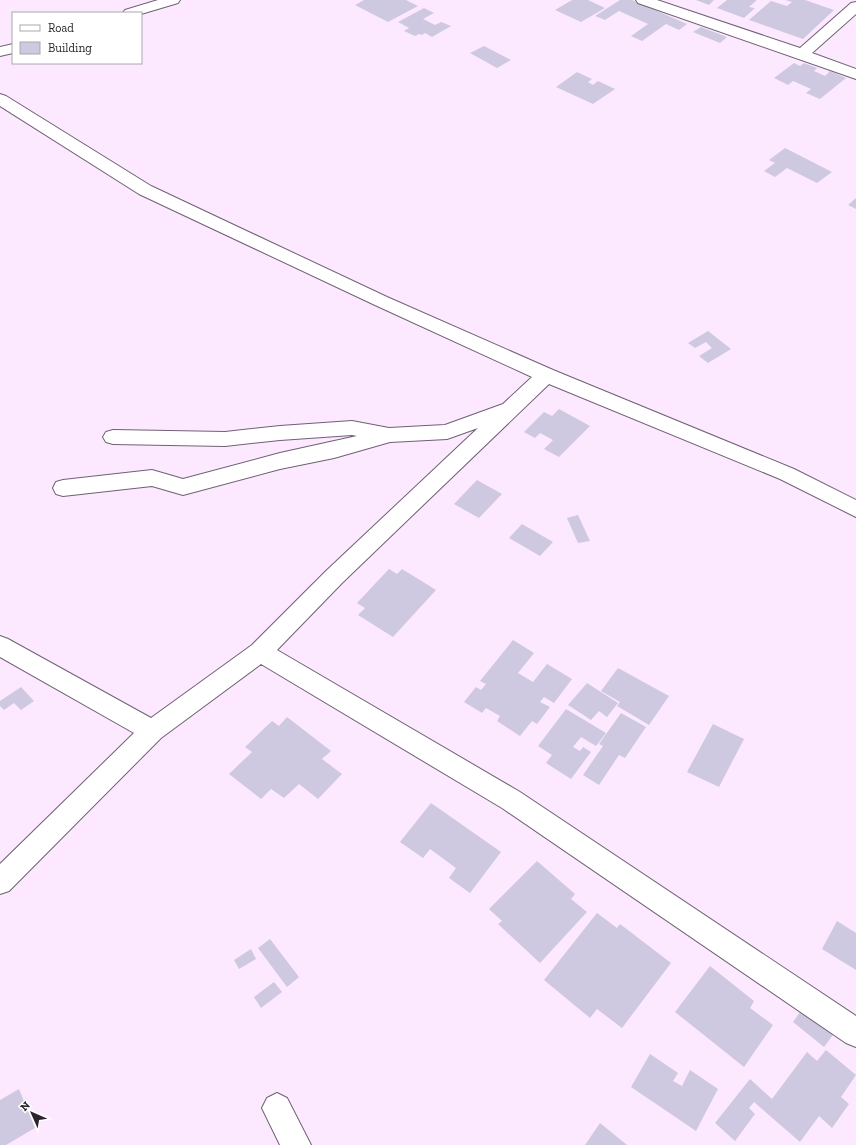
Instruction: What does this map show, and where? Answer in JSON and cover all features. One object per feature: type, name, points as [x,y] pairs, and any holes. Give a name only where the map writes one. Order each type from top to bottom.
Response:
[{"type":"street","points":[[133,12],[173,0]]},
{"type":"street","points":[[642,0],[802,54],[856,74]]},
{"type":"street","points":[[802,54],[856,6]]},
{"type":"street","points":[[0,52],[12,48]]},
{"type":"street","points":[[0,99],[145,190],[381,301],[546,375],[787,474],[856,509]]},
{"type":"street","points":[[0,882],[152,731],[260,652],[334,577],[546,375]]},
{"type":"street","points":[[62,488],[152,478],[183,487],[280,461],[334,450],[389,435],[447,432],[511,408]]},
{"type":"street","points":[[113,437],[225,439],[280,433],[352,428],[389,435]]},
{"type":"street","points":[[0,646],[152,731]]},
{"type":"street","points":[[260,652],[511,800],[856,1033]]},
{"type":"street","points":[[277,1108],[296,1145]]},
{"type":"building","points":[[364,0],[406,0],[418,6],[388,22],[355,5]]},
{"type":"building","points":[[572,0],[588,0],[605,8],[581,22],[555,10]]},
{"type":"building","points":[[620,0],[632,0],[687,24],[679,30],[666,24],[642,41],[631,36],[648,24],[619,11],[605,20],[595,16]]},
{"type":"building","points":[[696,0],[714,0],[709,5]]},
{"type":"building","points":[[727,0],[757,0],[749,7],[755,8],[744,18],[717,8]]},
{"type":"building","points":[[785,0],[805,0],[834,10],[803,39],[749,20],[771,1],[787,6],[792,2]]},
{"type":"building","points":[[424,8],[434,13],[423,19],[435,25],[441,22],[451,26],[432,37],[425,33],[415,36],[404,31],[409,28],[398,22]]},
{"type":"building","points":[[701,27],[727,37],[720,43],[693,32]]},
{"type":"building","points":[[484,46],[511,60],[497,68],[470,53]]},
{"type":"building","points":[[794,63],[800,66],[804,63],[817,68],[814,71],[825,76],[830,71],[846,78],[820,99],[806,93],[811,89],[793,81],[788,85],[774,78]]},
{"type":"building","points":[[577,72],[592,79],[588,82],[593,85],[598,81],[615,89],[593,104],[556,87]]},
{"type":"building","points":[[785,148],[832,172],[817,183],[787,168],[775,177],[764,171],[775,163],[769,160]]},
{"type":"building","points":[[856,198],[856,209],[848,205]]},
{"type":"building","points":[[708,331],[731,349],[708,363],[699,356],[712,348],[706,342],[695,348],[688,343]]},
{"type":"building","points":[[559,409],[590,426],[559,457],[544,449],[553,440],[540,433],[535,438],[524,432],[544,412],[552,416]]},
{"type":"building","points":[[477,480],[502,494],[479,518],[454,504]]},
{"type":"building","points":[[578,515],[590,541],[578,543],[567,518]]},
{"type":"building","points":[[522,524],[553,542],[540,556],[509,538]]},
{"type":"building","points":[[389,569],[397,574],[402,569],[436,590],[393,637],[358,615],[365,608],[357,603]]},
{"type":"building","points":[[513,640],[534,653],[518,673],[533,682],[547,664],[572,679],[554,703],[544,697],[540,702],[550,707],[537,724],[532,721],[520,736],[497,721],[500,716],[486,708],[482,713],[464,702],[476,687],[481,690],[486,684],[480,681]]},
{"type":"building","points":[[618,668],[669,696],[649,725],[617,706],[620,702],[601,691]]},
{"type":"building","points":[[587,683],[618,703],[607,717],[599,711],[591,720],[568,705]]},
{"type":"building","points":[[21,687],[34,701],[21,710],[14,703],[4,710],[0,706],[0,701]]},
{"type":"building","points":[[566,709],[606,733],[596,746],[581,737],[573,747],[580,751],[583,747],[591,752],[571,779],[546,763],[552,755],[538,746]]},
{"type":"building","points":[[621,713],[646,727],[625,758],[619,755],[599,785],[583,775],[603,746],[599,744]]},
{"type":"building","points":[[287,717],[331,751],[322,759],[342,774],[318,799],[299,784],[284,798],[271,789],[261,799],[229,774],[252,752],[245,747],[272,721],[279,726]]},
{"type":"building","points":[[713,724],[744,739],[719,787],[687,772]]},
{"type":"building","points":[[431,803],[501,852],[470,893],[449,878],[456,868],[430,849],[423,858],[400,842]]},
{"type":"building","points":[[537,861],[575,894],[571,899],[587,912],[540,963],[498,924],[502,921],[489,909]]},
{"type":"building","points":[[597,913],[617,928],[620,924],[671,963],[622,1028],[597,1009],[590,1018],[544,980]]},
{"type":"building","points":[[837,921],[856,933],[856,970],[822,949]]},
{"type":"building","points":[[270,939],[299,977],[287,987],[258,948]]},
{"type":"building","points":[[251,949],[256,959],[239,969],[234,960]]},
{"type":"building","points":[[710,966],[754,1001],[750,1008],[773,1025],[744,1067],[675,1012]]},
{"type":"building","points":[[274,982],[282,992],[261,1008],[254,997]]},
{"type":"building","points":[[807,1002],[839,1027],[824,1047],[793,1022]]},
{"type":"building","points":[[826,1050],[856,1075],[841,1097],[849,1104],[832,1128],[819,1116],[800,1142],[754,1102],[749,1108],[755,1114],[735,1141],[715,1123],[750,1079],[772,1099],[807,1052],[817,1061]]},
{"type":"building","points":[[650,1054],[678,1073],[673,1081],[682,1086],[690,1070],[718,1089],[696,1131],[631,1087]]},
{"type":"building","points":[[19,1089],[35,1128],[6,1145],[0,1145],[0,1100]]},
{"type":"building","points":[[600,1123],[627,1145],[585,1145]]}]
